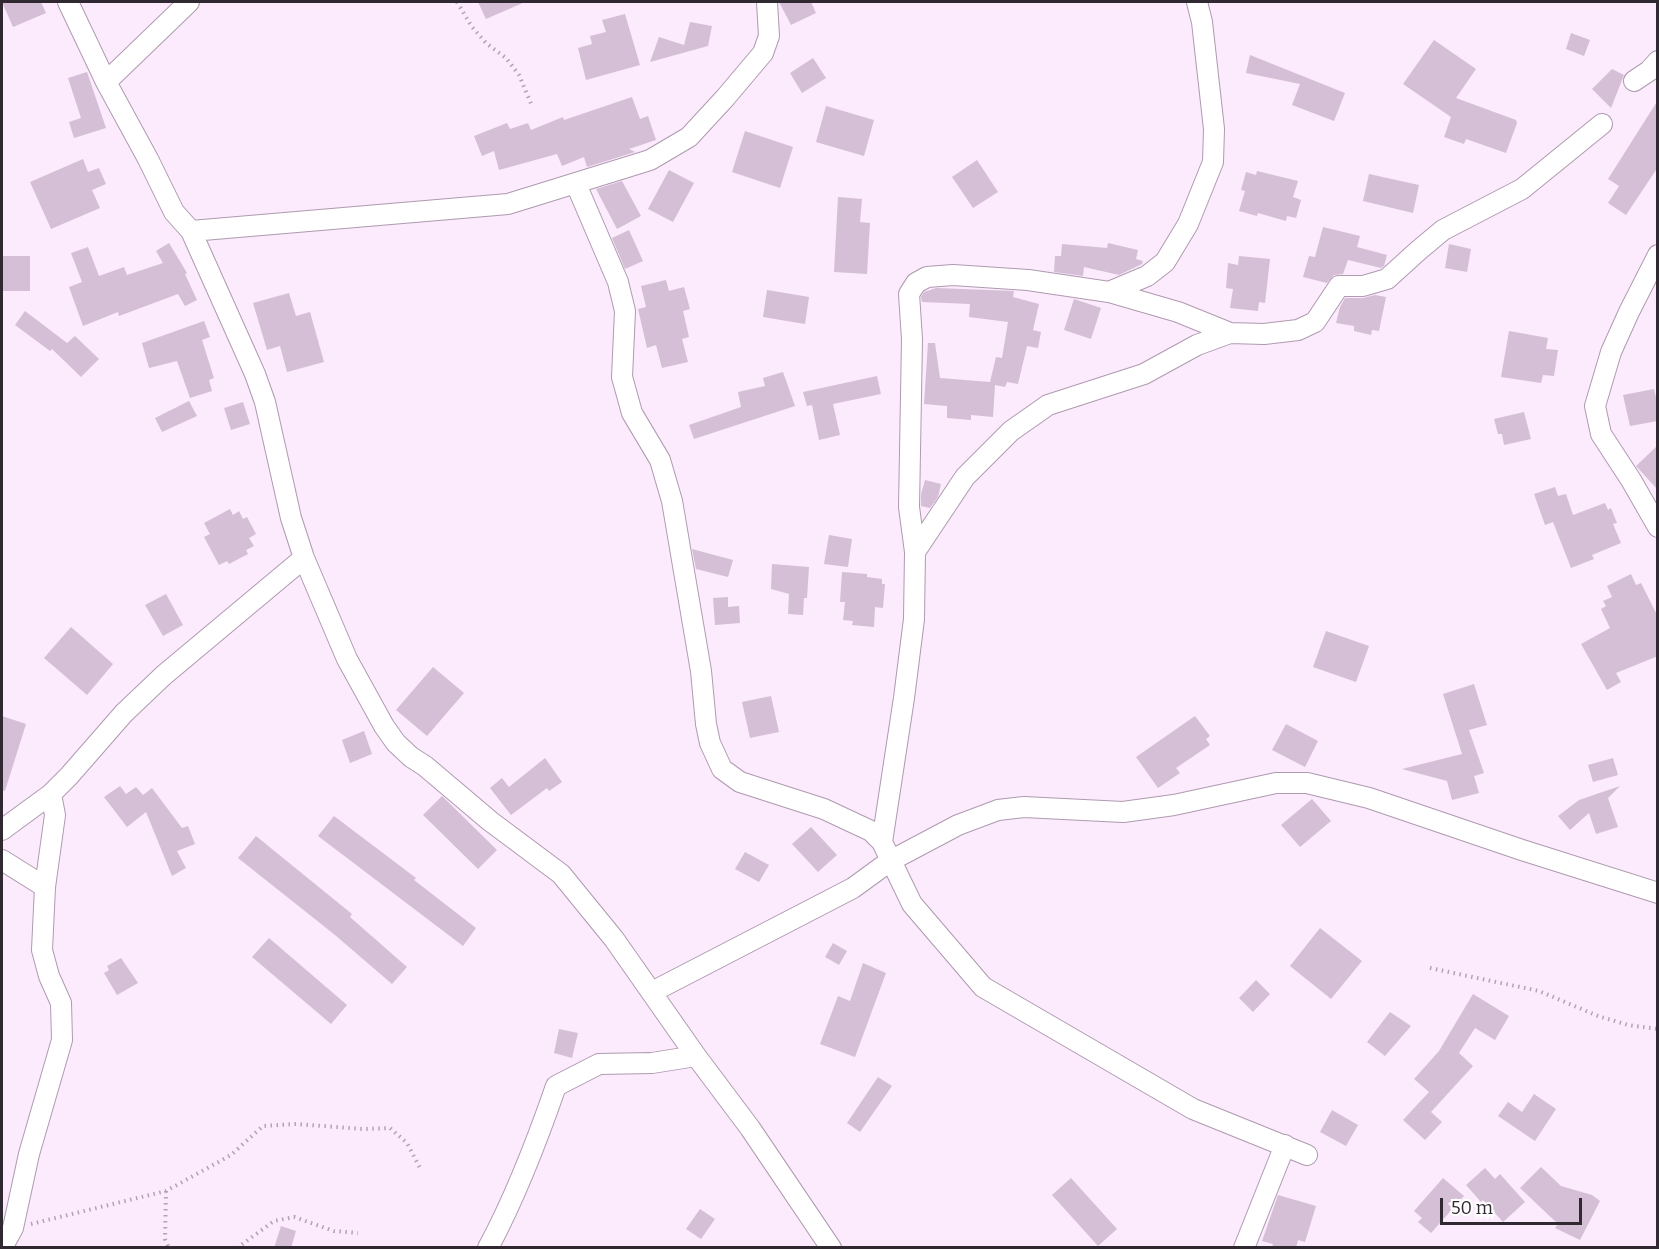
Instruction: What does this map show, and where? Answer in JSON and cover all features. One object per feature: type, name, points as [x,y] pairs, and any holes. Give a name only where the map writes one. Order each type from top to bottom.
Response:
[{"type":"street","points":[[68,2],[106,82],[174,212],[191,231],[255,374],[265,402],[291,518],[304,558],[347,659],[384,726],[396,743],[490,821],[561,874],[614,939],[750,1128],[831,1248]]},
{"type":"street","points":[[106,82],[189,2]]},
{"type":"street","points":[[191,231],[508,204],[650,160],[688,137],[763,53],[769,36],[767,2]]},
{"type":"street","points":[[1109,292],[1147,276],[1165,262],[1188,224],[1213,162],[1214,129],[1202,22],[1197,2]]},
{"type":"street","points":[[1634,81],[1649,71],[1658,61]]},
{"type":"street","points":[[882,843],[914,619],[915,552],[909,507],[912,339],[909,294],[916,283],[927,277],[953,274],[1028,280],[1109,292],[1178,312],[1230,333],[1264,334],[1298,330],[1316,322],[1339,286],[1363,286],[1388,279],[1443,230],[1522,189],[1602,124]]},
{"type":"street","points":[[576,184],[618,282],[625,311],[622,377],[632,413],[660,460],[672,501],[701,671],[706,724],[710,744],[722,769],[740,782],[824,809],[872,831],[882,843],[912,904],[983,987],[1193,1109],[1307,1155]]},
{"type":"street","points":[[1658,255],[1611,352],[1595,406],[1601,434],[1658,527]]},
{"type":"street","points":[[915,552],[965,477],[1011,431],[1048,405],[1144,374],[1197,345],[1230,333]]},
{"type":"street","points":[[2,830],[51,794],[124,713],[164,675],[304,558]]},
{"type":"street","points":[[652,992],[853,888],[890,861],[958,825],[998,810],[1024,807],[1123,812],[1174,805],[1276,783],[1307,783],[1369,798],[1658,893]]},
{"type":"street","points":[[2,1248],[13,1228],[28,1154],[62,1040],[61,1003],[49,976],[42,950],[45,887],[55,815],[51,794]]},
{"type":"street","points":[[2,860],[45,887]]},
{"type":"street","points":[[488,1248],[505,1216],[538,1140],[556,1086],[599,1064],[652,1063],[696,1056]]},
{"type":"street","points":[[1244,1248],[1285,1145]]},
{"type":"path","points":[[457,2],[472,27],[486,43],[506,58],[519,75],[532,106]]},
{"type":"path","points":[[1430,968],[1539,990],[1598,1016],[1658,1029]]},
{"type":"path","points":[[13,1228],[166,1191],[231,1155],[263,1126],[296,1124],[363,1129],[390,1128],[407,1143],[420,1168]]},
{"type":"path","points":[[166,1191],[165,1239],[169,1248]]},
{"type":"path","points":[[237,1248],[274,1221],[294,1217],[334,1231],[358,1233]]},
{"type":"building","points":[[2,2],[41,2],[46,13],[13,27]]},
{"type":"building","points":[[478,2],[525,2],[486,19]]},
{"type":"building","points":[[779,2],[811,2],[816,13],[791,25]]},
{"type":"building","points":[[625,14],[640,65],[586,80],[578,48],[592,44],[590,36],[606,32],[602,20]]},
{"type":"building","points":[[690,22],[712,26],[708,46],[650,62],[659,37],[684,45]]},
{"type":"building","points":[[1571,33],[1590,40],[1584,56],[1566,49]]},
{"type":"building","points":[[1434,40],[1476,69],[1456,98],[1516,120],[1517,123],[1506,153],[1466,139],[1464,144],[1444,137],[1451,117],[1403,84]]},
{"type":"building","points":[[1250,55],[1345,93],[1334,121],[1292,105],[1300,84],[1246,73]]},
{"type":"building","points":[[813,58],[826,78],[802,93],[790,73]]},
{"type":"building","points":[[1612,69],[1624,75],[1611,108],[1592,89]]},
{"type":"building","points":[[87,72],[106,128],[74,138],[69,122],[81,118],[68,78]]},
{"type":"building","points":[[632,97],[640,119],[648,116],[656,140],[629,149],[635,152],[587,167],[584,157],[562,166],[557,154],[499,170],[494,151],[482,156],[474,136],[507,123],[510,129],[528,123],[531,130],[563,117],[564,120]]},
{"type":"building","points":[[1658,100],[1658,167],[1626,215],[1608,203],[1619,186],[1608,179]]},
{"type":"building","points":[[826,106],[874,120],[864,156],[816,142]]},
{"type":"building","points":[[745,131],[793,147],[780,188],[732,172]]},
{"type":"building","points":[[83,159],[88,172],[99,168],[106,184],[92,190],[100,208],[51,229],[30,182]]},
{"type":"building","points":[[977,160],[998,192],[973,208],[952,177]]},
{"type":"building","points":[[669,170],[694,183],[673,222],[648,209]]},
{"type":"building","points":[[1257,171],[1298,181],[1293,197],[1301,200],[1296,218],[1287,216],[1286,221],[1258,213],[1257,216],[1239,211],[1245,191],[1241,190],[1246,172],[1256,175]]},
{"type":"building","points":[[1369,174],[1419,185],[1413,213],[1363,201]]},
{"type":"building","points":[[622,181],[641,216],[617,229],[596,189]]},
{"type":"building","points":[[838,197],[862,199],[860,222],[870,223],[867,274],[834,272]]},
{"type":"building","points":[[1323,227],[1360,236],[1357,247],[1387,255],[1384,266],[1381,268],[1348,260],[1343,274],[1334,275],[1327,283],[1303,277],[1309,256],[1315,257]]},
{"type":"building","points":[[629,230],[643,261],[625,269],[612,238]]},
{"type":"building","points":[[169,243],[187,273],[185,274],[197,300],[185,306],[178,294],[119,316],[118,312],[83,326],[69,287],[82,282],[71,253],[88,247],[99,276],[124,267],[127,275],[163,263],[156,251]]},
{"type":"building","points":[[1108,243],[1138,250],[1136,259],[1143,261],[1142,264],[1119,275],[1084,267],[1083,276],[1054,272],[1055,256],[1061,256],[1062,244],[1107,248]]},
{"type":"building","points":[[1449,244],[1471,249],[1467,272],[1445,268]]},
{"type":"building","points":[[2,256],[30,256],[30,291],[2,291]]},
{"type":"building","points":[[1239,256],[1270,259],[1265,303],[1259,302],[1258,311],[1230,308],[1233,289],[1226,288],[1228,263],[1238,265]]},
{"type":"building","points":[[666,280],[669,291],[684,287],[690,309],[683,311],[689,337],[682,339],[688,362],[662,368],[656,345],[647,348],[638,309],[646,307],[641,286]]},
{"type":"building","points":[[936,288],[1014,291],[1013,297],[1039,304],[1033,330],[1041,332],[1038,348],[1027,346],[1018,384],[1007,382],[1005,387],[995,385],[993,417],[971,415],[971,420],[947,418],[947,406],[924,404],[928,343],[935,343],[940,378],[990,382],[996,357],[1002,358],[1008,322],[969,317],[970,304],[922,302],[921,297],[924,292]]},
{"type":"building","points":[[767,290],[809,297],[805,324],[763,317]]},
{"type":"building","points":[[289,293],[296,316],[310,312],[324,362],[287,372],[280,346],[267,350],[253,303]]},
{"type":"building","points":[[1375,295],[1386,297],[1379,331],[1372,330],[1371,335],[1354,331],[1354,326],[1336,323],[1345,298]]},
{"type":"building","points":[[1074,299],[1101,308],[1091,339],[1064,330]]},
{"type":"building","points":[[25,311],[67,343],[75,336],[99,359],[81,377],[52,349],[50,351],[15,325]]},
{"type":"building","points":[[204,321],[210,337],[202,340],[214,378],[209,380],[212,391],[190,398],[177,361],[149,368],[142,343]]},
{"type":"building","points":[[1509,331],[1548,338],[1546,349],[1558,350],[1554,376],[1543,375],[1541,383],[1501,377]]},
{"type":"building","points":[[783,372],[795,406],[694,439],[689,425],[741,407],[738,392],[765,386],[763,378]]},
{"type":"building","points":[[877,376],[881,394],[833,404],[840,435],[819,440],[812,405],[807,406],[803,392]]},
{"type":"building","points":[[1654,389],[1658,406],[1658,421],[1630,426],[1623,395]]},
{"type":"building","points":[[189,401],[197,416],[162,432],[155,418]]},
{"type":"building","points":[[243,402],[250,424],[231,430],[224,408]]},
{"type":"building","points":[[1524,412],[1531,439],[1504,445],[1502,434],[1498,434],[1494,419]]},
{"type":"building","points":[[1658,445],[1658,490],[1636,466]]},
{"type":"building","points":[[925,480],[941,484],[938,497],[930,508],[921,506],[921,494]]},
{"type":"building","points":[[1555,487],[1558,496],[1566,494],[1573,515],[1605,503],[1608,510],[1611,508],[1617,523],[1613,524],[1621,543],[1592,555],[1594,559],[1571,568],[1553,522],[1545,525],[1534,494]]},
{"type":"building","points":[[230,509],[233,515],[239,511],[243,519],[247,517],[256,534],[249,538],[254,546],[246,550],[248,554],[229,564],[227,561],[219,565],[204,537],[210,534],[204,523]]},
{"type":"building","points":[[829,535],[852,539],[848,567],[824,564]]},
{"type":"building","points":[[692,549],[733,560],[728,577],[696,569]]},
{"type":"building","points":[[772,564],[809,567],[807,598],[804,598],[803,615],[788,614],[789,594],[771,589]]},
{"type":"building","points":[[842,572],[867,574],[867,577],[882,579],[882,584],[885,584],[883,608],[875,607],[874,627],[852,625],[853,621],[843,620],[845,602],[840,602]]},
{"type":"building","points":[[1631,574],[1636,585],[1641,583],[1658,617],[1658,656],[1616,673],[1621,682],[1607,690],[1581,644],[1610,628],[1601,609],[1606,606],[1603,601],[1612,597],[1607,586]]},
{"type":"building","points":[[166,594],[183,625],[163,636],[145,605]]},
{"type":"building","points":[[728,597],[728,607],[739,606],[740,623],[715,625],[713,598]]},
{"type":"building","points":[[71,627],[113,664],[87,695],[44,658]]},
{"type":"building","points":[[1326,631],[1369,646],[1356,682],[1313,667]]},
{"type":"building","points":[[433,667],[464,693],[427,736],[396,710]]},
{"type":"building","points":[[1474,684],[1487,725],[1469,730],[1484,773],[1474,776],[1479,793],[1452,800],[1447,781],[1402,769],[1462,754],[1443,694]]},
{"type":"building","points":[[771,696],[779,732],[750,738],[742,702]]},
{"type":"building","points":[[2,716],[26,724],[5,791],[2,790]]},
{"type":"building","points":[[1195,716],[1210,736],[1206,739],[1210,745],[1176,768],[1180,773],[1158,788],[1136,757]]},
{"type":"building","points":[[1286,724],[1318,741],[1305,767],[1272,750]]},
{"type":"building","points":[[364,731],[372,754],[350,763],[342,740]]},
{"type":"building","points":[[545,758],[562,782],[549,791],[547,788],[511,815],[490,788],[502,778],[509,787]]},
{"type":"building","points":[[1613,758],[1618,775],[1593,782],[1588,765]]},
{"type":"building","points":[[120,786],[126,794],[136,787],[143,795],[152,788],[182,828],[188,826],[195,844],[177,851],[186,868],[172,876],[146,812],[127,827],[104,797]]},
{"type":"building","points":[[1620,786],[1608,798],[1618,827],[1596,834],[1589,813],[1570,830],[1558,816],[1579,800]]},
{"type":"building","points":[[442,796],[497,850],[478,869],[423,815]]},
{"type":"building","points":[[1312,799],[1331,821],[1300,847],[1281,825]]},
{"type":"building","points":[[334,816],[416,878],[414,880],[476,928],[463,946],[318,836]]},
{"type":"building","points":[[811,827],[837,855],[818,872],[792,844]]},
{"type":"building","points":[[256,836],[352,914],[350,917],[407,967],[392,984],[335,935],[238,858]]},
{"type":"building","points":[[745,852],[769,865],[759,882],[735,869]]},
{"type":"building","points":[[1320,928],[1362,961],[1331,999],[1290,966]]},
{"type":"building","points":[[269,938],[347,1005],[331,1024],[252,957]]},
{"type":"building","points":[[833,943],[847,951],[839,965],[825,957]]},
{"type":"building","points":[[121,958],[138,983],[117,995],[104,973],[109,970],[107,966]]},
{"type":"building","points":[[863,963],[886,973],[855,1057],[820,1044],[838,996],[850,1001]]},
{"type":"building","points":[[1256,980],[1270,994],[1253,1012],[1239,998]]},
{"type":"building","points":[[1473,994],[1509,1016],[1495,1040],[1475,1028],[1459,1053],[1473,1066],[1431,1112],[1442,1122],[1425,1140],[1403,1120],[1429,1092],[1414,1079],[1439,1051]]},
{"type":"building","points":[[1390,1012],[1411,1026],[1385,1056],[1367,1042]]},
{"type":"building","points":[[559,1029],[578,1033],[572,1058],[554,1053]]},
{"type":"building","points":[[878,1077],[892,1086],[860,1132],[847,1123]]},
{"type":"building","points":[[1534,1094],[1556,1109],[1535,1141],[1498,1116],[1508,1102],[1522,1112]]},
{"type":"building","points":[[1332,1110],[1358,1125],[1346,1146],[1320,1132]]},
{"type":"building","points":[[1541,1167],[1561,1186],[1592,1195],[1600,1201],[1580,1240],[1555,1228],[1558,1224],[1520,1188]]},
{"type":"building","points":[[1485,1168],[1495,1179],[1500,1174],[1525,1202],[1503,1222],[1466,1185]]},
{"type":"building","points":[[1071,1178],[1117,1229],[1098,1246],[1052,1195]]},
{"type":"building","points":[[1443,1178],[1464,1196],[1431,1233],[1418,1222],[1422,1218],[1414,1211]]},
{"type":"building","points":[[1278,1195],[1316,1206],[1305,1242],[1298,1240],[1296,1248],[1272,1248],[1273,1244],[1262,1241]]},
{"type":"building","points":[[700,1209],[715,1219],[701,1239],[686,1229]]},
{"type":"building","points":[[281,1226],[296,1231],[291,1248],[274,1248]]}]
